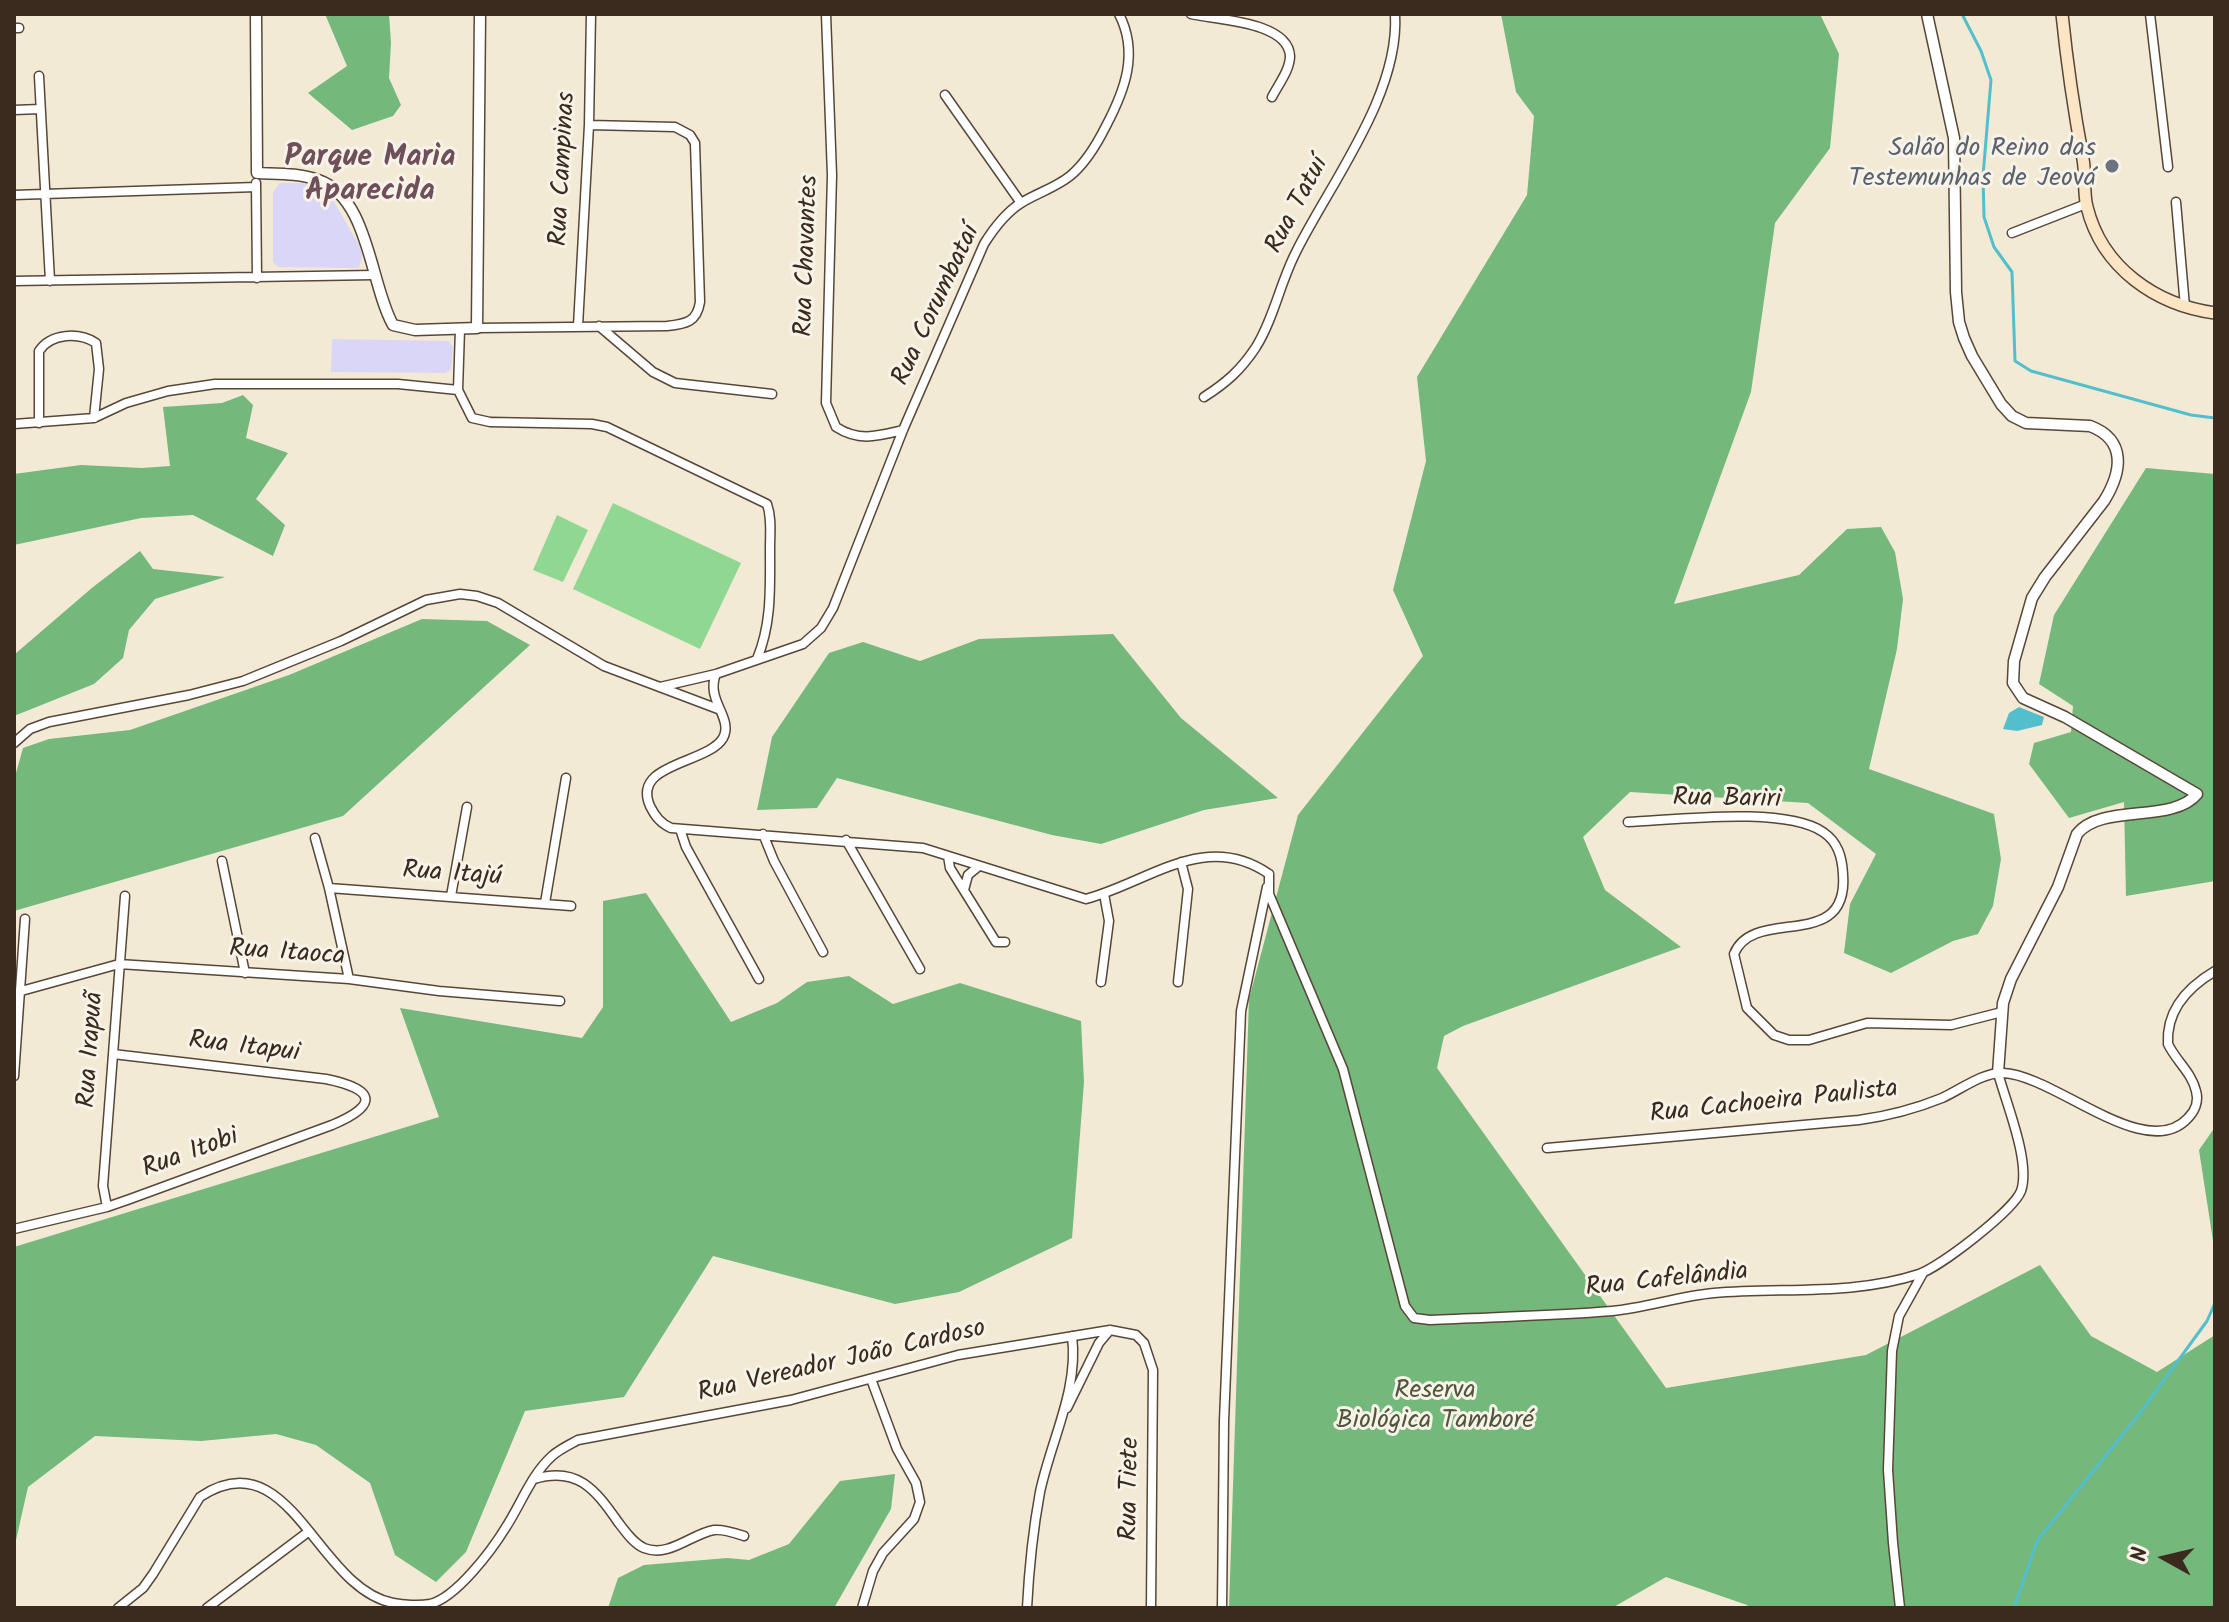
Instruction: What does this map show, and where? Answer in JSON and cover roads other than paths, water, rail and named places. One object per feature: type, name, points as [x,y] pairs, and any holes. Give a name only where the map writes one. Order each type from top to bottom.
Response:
[{"type":"main road","points":[[2062,14],[2072,106],[2084,164],[2086,204],[2100,238],[2127,273],[2154,295],[2185,308],[2215,313]]},
{"type":"street","points":[[256,14],[257,278]]},
{"type":"street","points":[[477,328],[480,14]]},
{"type":"street","name":"Rua Campinas","points":[[578,326],[589,125],[591,14]]},
{"type":"street","name":"Rua Chavantes","points":[[826,14],[832,175],[826,403],[836,427],[856,436],[867,438],[903,430]]},
{"type":"street","name":"Rua Corumbataí","points":[[660,687],[716,674],[803,644],[821,628],[833,608],[903,430],[984,244],[1003,217],[1021,203],[1052,189],[1071,176],[1098,142],[1116,107],[1128,76],[1130,53],[1126,28],[1119,14]]},
{"type":"street","points":[[1191,14],[1211,19],[1239,18],[1268,30],[1287,47],[1289,63],[1272,97]]},
{"type":"street","name":"Rua Tatuí","points":[[1204,397],[1228,382],[1240,370],[1264,334],[1282,281],[1296,252],[1381,92],[1394,51],[1395,14]]},
{"type":"street","points":[[1927,14],[1954,138],[1956,292],[1959,322],[1972,356],[2001,404],[2012,416],[2026,423],[2099,429],[2113,440],[2118,461],[2112,488],[2104,501],[2032,598],[2014,661],[2013,683],[2023,698],[2119,747],[2196,792],[2197,796],[2180,805],[2095,820],[2083,827],[2071,848],[2058,887],[2011,979],[2002,1012],[1998,1073],[2037,1082],[2132,1128],[2167,1132],[2180,1126],[2191,1116],[2198,1095],[2168,1044],[2173,1015],[2193,984],[2215,971]]},
{"type":"street","points":[[2150,14],[2168,167]]},
{"type":"street","points":[[39,76],[50,281]]},
{"type":"street","points":[[945,95],[1021,203]]},
{"type":"street","points":[[14,110],[40,109]]},
{"type":"street","points":[[257,173],[304,175],[332,185],[343,196],[356,218],[393,325],[415,330],[678,325],[691,322],[696,317],[700,302],[697,152],[690,135],[675,127],[589,125]]},
{"type":"street","points":[[14,195],[256,187]]},
{"type":"street","points":[[2176,202],[2185,308]]},
{"type":"street","points":[[2012,233],[2086,204]]},
{"type":"street","points":[[14,281],[374,275]]},
{"type":"street","points":[[598,326],[662,378],[690,387],[772,394]]},
{"type":"street","points":[[460,329],[458,390],[472,418],[607,427],[767,504],[771,605],[757,659]]},
{"type":"street","points":[[39,423],[39,351],[43,344],[62,336],[90,339],[96,343],[99,369],[94,418]]},
{"type":"street","points":[[14,424],[94,418],[126,403],[168,391],[215,384],[398,384],[458,390]]},
{"type":"street","points":[[14,743],[30,729],[49,722],[189,695],[243,681],[341,641],[426,600],[451,595],[477,596],[498,603],[604,666],[720,710]]},
{"type":"street","points":[[716,674],[712,692],[726,727],[720,741],[658,774],[649,783],[647,795],[654,812],[665,825],[680,829],[923,848],[1086,899],[1181,862],[1216,855],[1252,862],[1269,874],[1241,1011],[1224,1421],[1222,1608]]},
{"type":"street","points":[[545,903],[566,778]]},
{"type":"street","points":[[451,896],[467,807]]},
{"type":"street","name":"Rua Bariri","points":[[1628,822],[1740,817],[1777,819],[1805,824],[1822,832],[1837,845],[1844,884],[1840,902],[1830,915],[1813,924],[1751,935],[1736,948],[1734,954],[1747,1008],[1774,1035],[1789,1040],[1809,1040],[1867,1023],[1951,1025],[2002,1012]]},
{"type":"street","points":[[680,829],[686,847],[759,979]]},
{"type":"street","points":[[763,834],[774,861],[823,952]]},
{"type":"street","points":[[315,838],[349,979]]},
{"type":"street","points":[[846,840],[920,969]]},
{"type":"street","points":[[948,856],[950,868],[996,942],[1005,942]]},
{"type":"street","points":[[222,861],[245,973]]},
{"type":"street","points":[[1178,982],[1188,889],[1181,862]]},
{"type":"street","points":[[964,890],[968,875],[979,866]]},
{"type":"street","name":"Rua Cafelândia","points":[[1269,874],[1269,894],[1343,1069],[1405,1306],[1414,1318],[1430,1320],[1611,1311],[1713,1293],[1837,1289],[1884,1284],[1923,1273],[2003,1214],[2020,1193],[2023,1164],[1998,1073]]},
{"type":"street","name":"Rua Itajú","points":[[329,888],[571,906]]},
{"type":"street","points":[[1101,982],[1109,921],[1104,894]]},
{"type":"street","name":"Rua Irapuã","points":[[107,1207],[103,1186],[125,896]]},
{"type":"street","points":[[14,1076],[17,992],[25,919]]},
{"type":"street","name":"Rua Itaoca","points":[[17,992],[119,964],[349,979],[439,991],[560,1001]]},
{"type":"street","name":"Rua Itapui","points":[[113,1054],[326,1079],[353,1085],[365,1095]]},
{"type":"street","name":"Rua Cachoeira Paulista","points":[[1547,1148],[1859,1120],[1910,1110],[1998,1073]]},
{"type":"street","name":"Rua Itobi","points":[[14,1229],[107,1207],[342,1121],[363,1109],[365,1095]]},
{"type":"street","name":"Rua Cafelândia","points":[[1900,1608],[1888,1470],[1892,1351],[1899,1316],[1923,1273]]},
{"type":"street","points":[[1063,1416],[1099,1343],[1110,1330]]},
{"type":"street","name":"Rua Vereador João Cardoso","points":[[433,1606],[466,1578],[489,1551],[533,1479],[551,1457],[578,1440],[791,1400],[958,1355],[1110,1330]]},
{"type":"street","name":"Rua Tiete","points":[[1110,1330],[1136,1335],[1144,1343],[1153,1370],[1151,1608]]},
{"type":"street","points":[[1027,1608],[1041,1491],[1063,1416],[1074,1357],[1072,1336]]},
{"type":"street","points":[[862,1608],[873,1571],[883,1553],[914,1519],[920,1502],[916,1483],[897,1449],[871,1379]]},
{"type":"street","points":[[533,1479],[553,1473],[564,1474],[586,1485],[603,1501],[627,1535],[650,1550],[678,1545],[712,1530],[744,1536]]},
{"type":"street","points":[[118,1608],[143,1588],[200,1497],[215,1488],[249,1483],[263,1487],[291,1509],[337,1568],[387,1606],[433,1606]]},
{"type":"street","points":[[207,1608],[308,1532]]},
{"type":"water","points":[[2019,707],[2044,717],[2042,725],[2017,731],[2003,729],[2009,713]]},
{"type":"waterway","points":[[1962,14],[1981,51],[1991,80],[1983,176],[1984,217],[1994,247],[2012,272],[2015,361],[2031,371],[2191,415],[2215,418]]},
{"type":"waterway","points":[[2014,1608],[2037,1541],[2140,1413],[2207,1321],[2215,1303]]},
{"type":"place","name":"Salão do Reino das Testemunhas de Jeová","points":[[2112,166]]},
{"type":"district","name":"Parque Maria Aparecida","points":[[370,177]]},
{"type":"park label","name":"Reserva Biológica Tamboré","points":[[1435,1408]]}]
